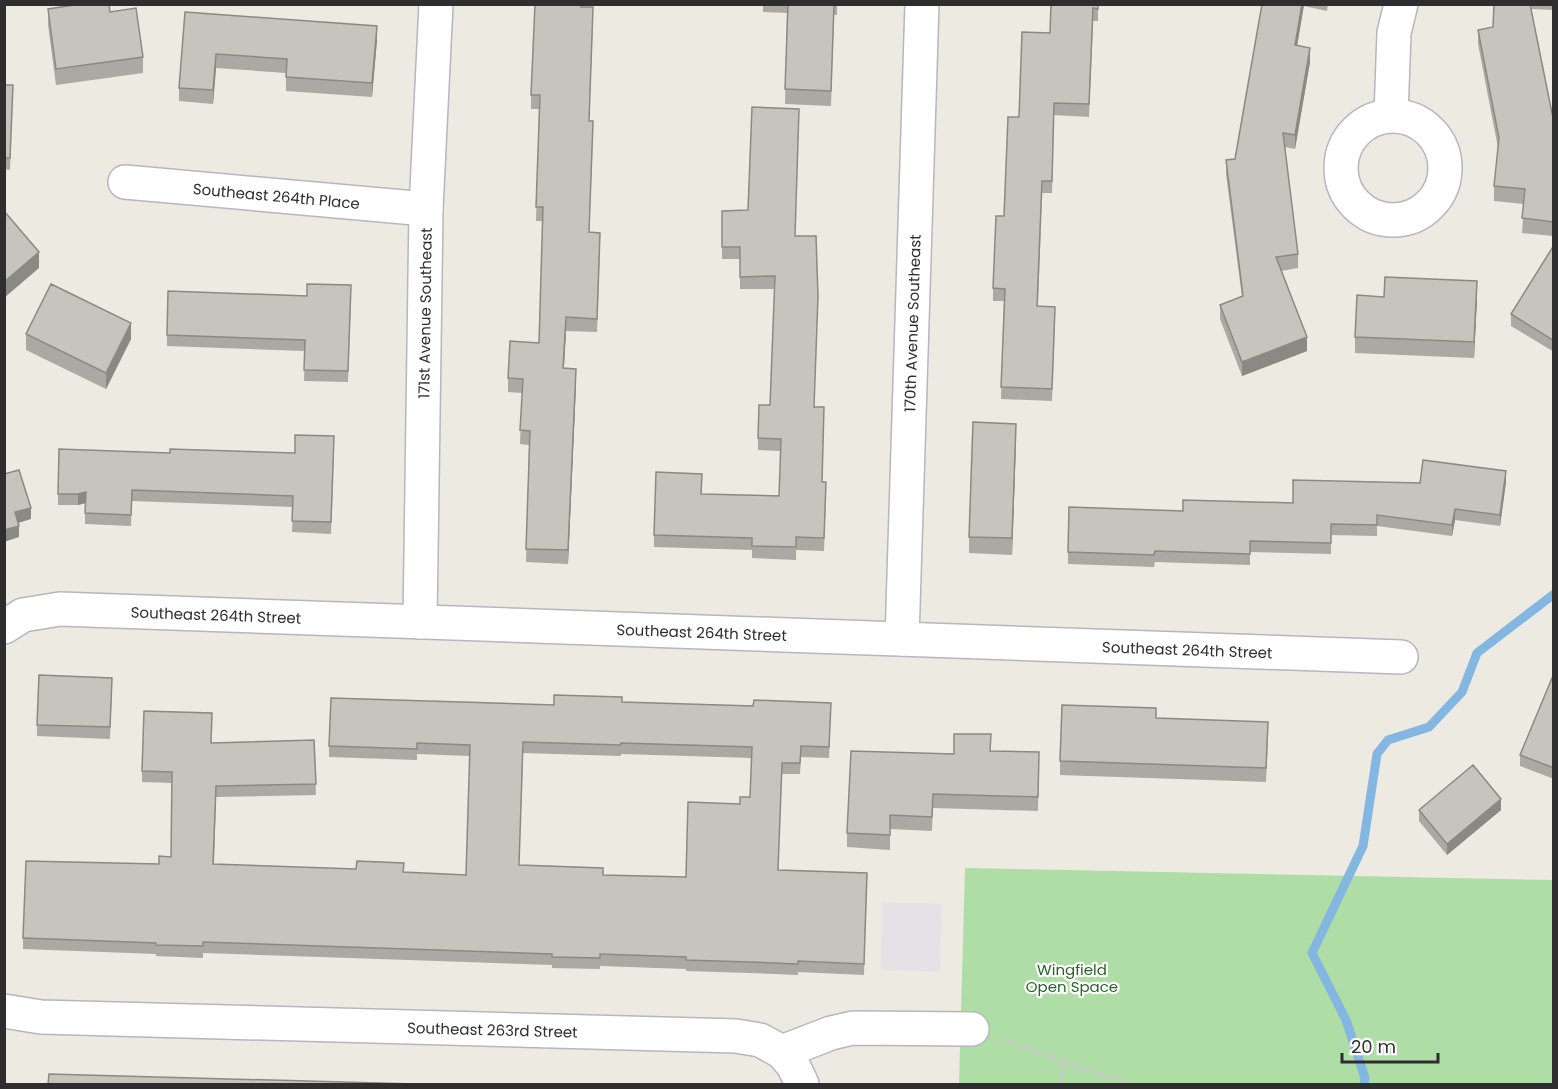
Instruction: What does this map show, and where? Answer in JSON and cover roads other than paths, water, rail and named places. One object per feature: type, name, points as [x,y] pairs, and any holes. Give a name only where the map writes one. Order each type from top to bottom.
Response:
[{"type":"street","name":"171st Avenue Southeast","points":[[420,622],[426,209],[436,4]]},
{"type":"street","name":"170th Avenue Southeast","points":[[902,639],[922,4]]},
{"type":"street","points":[[1391,115],[1394,33],[1401,4]]},
{"type":"street","name":"Southeast 264th Place","points":[[125,182],[426,209]]},
{"type":"street","name":"Southeast 264th Street","points":[[5,626],[23,615],[60,609],[1401,657]]},
{"type":"street","name":"Southeast 263rd Street","points":[[4,1011],[41,1017],[736,1036],[760,1040],[782,1052]]},
{"type":"street","points":[[802,1084],[793,1065],[782,1052],[831,1033],[854,1028],[972,1029]]},
{"type":"waterway","points":[[1364,1084],[1365,1078],[1346,1020],[1312,953],[1363,846],[1377,754],[1388,740],[1429,727],[1462,692],[1477,653],[1554,594]]},
{"type":"park label","name":"Wingfield Open Space","points":[[1072,978]]}]
